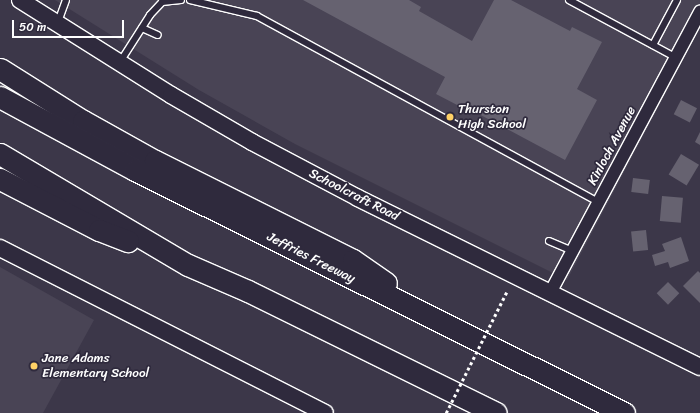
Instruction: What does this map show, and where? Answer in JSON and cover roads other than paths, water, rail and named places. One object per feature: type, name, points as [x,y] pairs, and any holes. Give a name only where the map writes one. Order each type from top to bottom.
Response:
[{"type":"highway","points":[[0,68],[83,121],[154,161],[352,260],[445,325]]},
{"type":"highway","name":"Jeffries Freeway","points":[[0,97],[135,170],[624,413]]},
{"type":"highway","points":[[0,154],[188,265]]},
{"type":"highway","points":[[0,178],[99,230],[188,265],[248,291],[496,413]]},
{"type":"main road","name":"Schoolcraft Road","points":[[20,0],[120,63],[260,146],[365,202],[700,367]]},
{"type":"main road","points":[[0,248],[326,413]]},
{"type":"street","name":"Kinloch Avenue","points":[[550,293],[700,12]]},
{"type":"lane","points":[[58,24],[66,0]]},
{"type":"lane","points":[[120,63],[142,28],[162,2],[181,0]]},
{"type":"lane","points":[[190,0],[257,16],[598,202]]},
{"type":"lane","points":[[570,0],[675,58]]},
{"type":"lane","points":[[652,45],[677,0]]},
{"type":"lane","points":[[142,28],[158,35]]},
{"type":"lane","points":[[549,241],[572,251]]},
{"type":"place","name":"Thurston High School","points":[[450,117]]},
{"type":"place","name":"Jane Adams Elementary School","points":[[34,366]]}]
